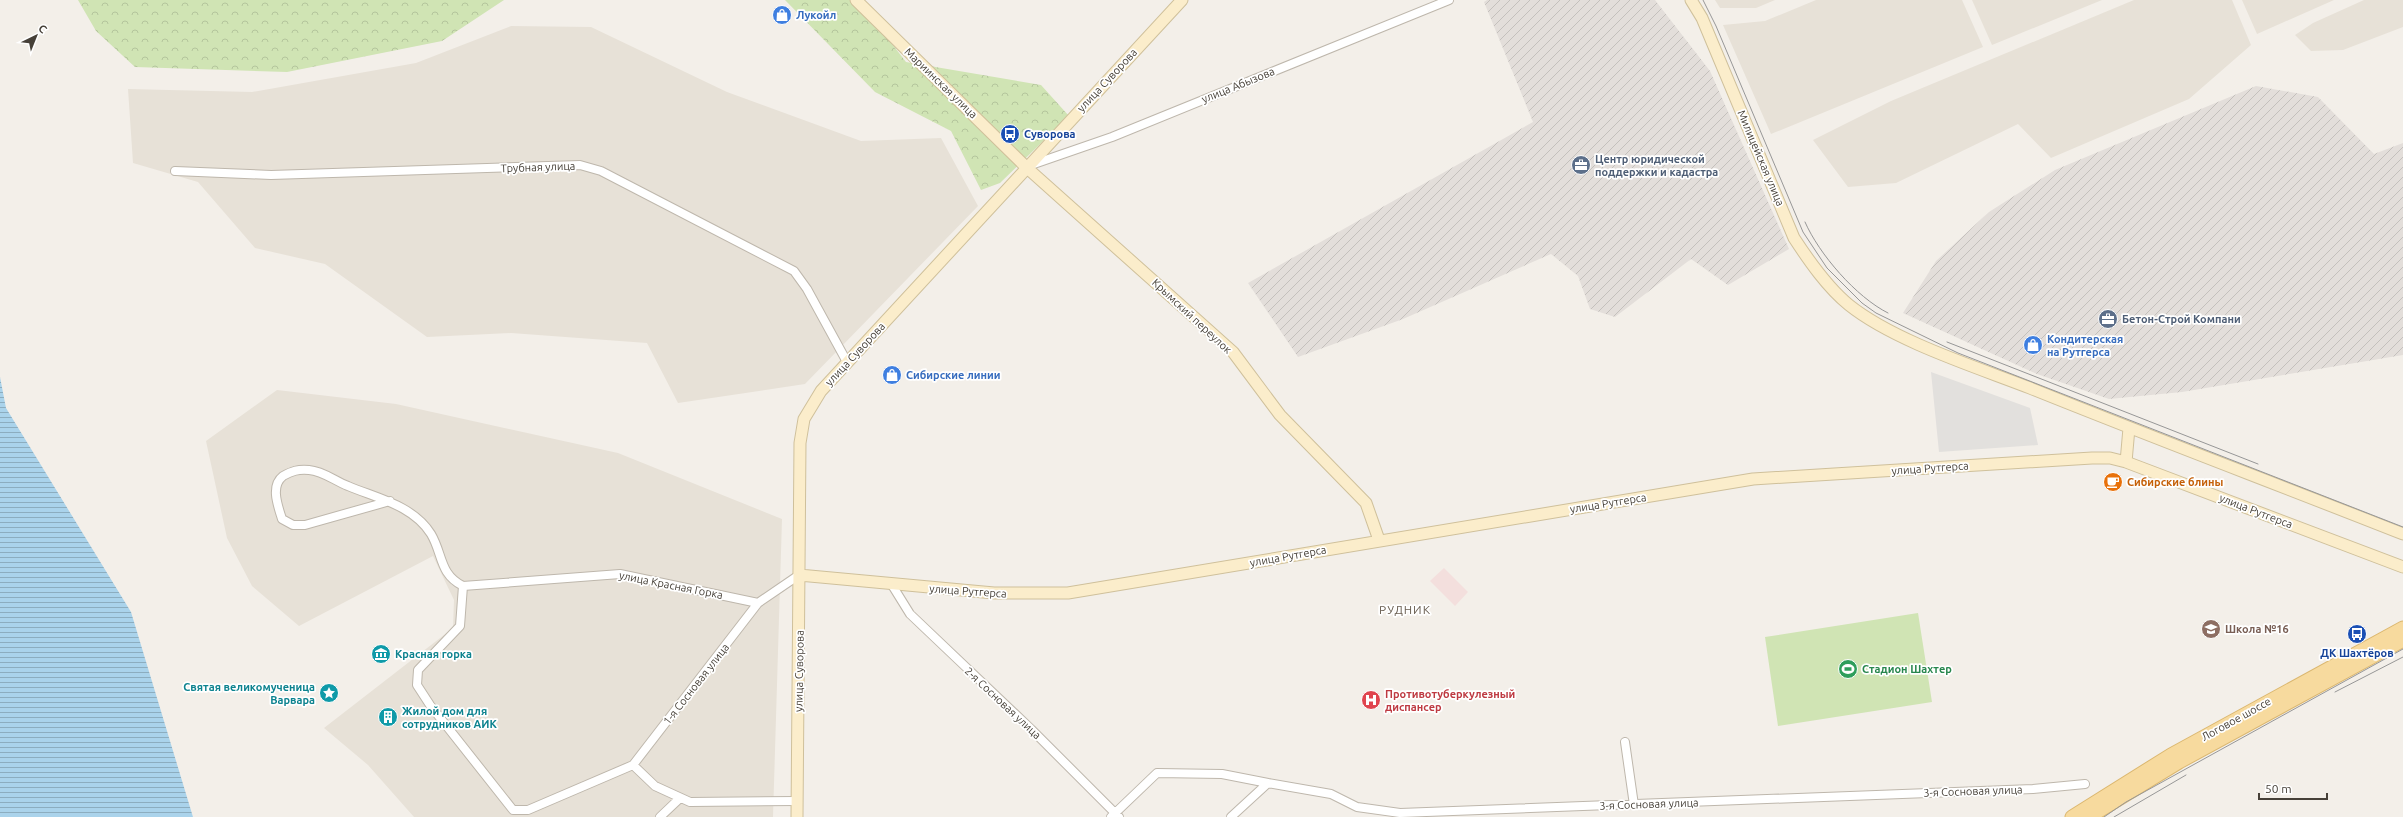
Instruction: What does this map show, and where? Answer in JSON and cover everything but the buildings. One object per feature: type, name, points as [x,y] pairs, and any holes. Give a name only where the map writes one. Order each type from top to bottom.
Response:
[{"type":"main road","name":"Мариинская улица","points":[[856,0],[1026,167]]},
{"type":"main road","name":"улица Суворова","points":[[797,817],[801,430],[814,400],[1026,167],[1182,0]]},
{"type":"main road","name":"Милицейская улица","points":[[1691,0],[1702,18],[1794,238],[1807,258],[1849,305],[1891,331],[1937,352],[2129,428]]},
{"type":"main road","name":"Крымский переулок","points":[[1026,167],[1232,352],[1280,416],[1363,500],[1371,513],[1379,540]]},
{"type":"main road","points":[[2126,462],[2129,428],[2403,534]]},
{"type":"main road","name":"улица Рутгерса","points":[[799,575],[892,585],[994,593],[1068,593],[1379,540],[1753,479],[2092,458],[2110,458],[2126,462],[2403,567]]},
{"type":"main road","name":"Логовое шоссе","points":[[2072,817],[2171,755],[2403,628]]},
{"type":"main road","name":"Логовое шоссе","points":[[2089,817],[2179,762],[2403,640]]},
{"type":"street","name":"улица Абызова","points":[[1026,167],[1112,137],[1449,0]]},
{"type":"street","name":"Трубная улица","points":[[175,171],[271,175],[580,165],[601,171],[794,271],[807,289],[847,362]]},
{"type":"street","points":[[390,501],[312,524],[293,525],[282,519],[276,499],[276,488],[281,478],[294,470],[310,470],[390,501],[412,515],[430,533],[451,580],[463,586],[460,626],[418,670],[417,685],[430,705],[513,810],[528,810],[633,765],[655,786],[690,802],[797,801]]},
{"type":"street","name":"улица Красная Горка","points":[[463,586],[620,574],[758,603]]},
{"type":"street","points":[[758,603],[799,575]]},
{"type":"street","name":"2-я Сосновая улица","points":[[892,585],[910,614],[1115,816]]},
{"type":"street","name":"1-я Сосновая улица","points":[[633,765],[758,603]]},
{"type":"street","points":[[1625,742],[1634,805]]},
{"type":"street","name":"3-я Сосновая улица","points":[[1115,816],[1142,785],[1157,773],[1222,774],[1331,794],[1357,807],[1400,813],[2033,789],[2085,784]]},
{"type":"street","points":[[1231,817],[1268,783]]},
{"type":"street","points":[[660,817],[680,798]]},
{"type":"shaded area","points":[[1487,0],[1655,0],[1710,71],[1789,249],[1728,285],[1691,259],[1615,317],[1590,309],[1578,276],[1551,254],[1403,319],[1298,357],[1248,283],[1533,122],[1484,2]]},
{"type":"shaded area","points":[[1715,0],[1775,0],[1756,8],[1720,8]]},
{"type":"shaded area","points":[[1816,0],[1962,0],[1983,47],[1771,134],[1723,25],[1765,21]]},
{"type":"shaded area","points":[[1972,0],[2102,0],[1992,45]]},
{"type":"shaded area","points":[[2134,0],[2232,0],[2251,45],[2189,99],[2051,158],[2018,124],[1896,183],[1848,187],[1813,140],[1891,101]]},
{"type":"shaded area","points":[[2242,0],[2334,0],[2257,34]]},
{"type":"shaded area","points":[[2364,0],[2403,0],[2403,27],[2343,50],[2311,51],[2295,35],[2313,23]]},
{"type":"shaded area","points":[[511,26],[591,27],[727,92],[861,141],[941,138],[978,206],[805,384],[678,403],[647,343],[511,333],[427,337],[325,264],[255,248],[198,182],[133,163],[128,89],[252,92],[416,63]]},
{"type":"shaded area","points":[[2256,86],[2318,97],[2374,154],[2403,143],[2403,355],[2182,392],[2109,399],[2037,374],[1903,313],[1936,261],[1989,212],[2055,170]]},
{"type":"shaded area","points":[[1931,372],[2030,408],[2038,445],[1939,452]]},
{"type":"shaded area","points":[[277,390],[396,404],[618,453],[782,519],[773,817],[414,817],[368,765],[324,728],[453,628],[454,600],[433,556],[299,626],[252,586],[227,538],[206,441]]},
{"type":"shaded area","points":[[1444,568],[1468,592],[1455,606],[1430,581]]},
{"type":"green space","points":[[78,0],[504,0],[442,41],[287,72],[135,67],[96,31]]},
{"type":"green space","points":[[785,0],[858,0],[906,62],[1041,85],[1069,116],[1000,183],[981,190],[951,131],[875,92]]},
{"type":"green space","name":"Стадион Шахтер","points":[[1918,613],[1932,702],[1778,726],[1765,637]]},
{"type":"water","points":[[0,377],[6,408],[131,612],[193,817],[0,817]]},
{"type":"tram line","points":[[1703,0],[1716,26],[1803,232],[1827,268],[1862,303],[1876,313],[1958,353],[2403,527]]},
{"type":"tram line","points":[[1805,222],[1819,247],[1840,274],[1864,297],[1888,313]]},
{"type":"tram line","points":[[1947,342],[2258,464]]},
{"type":"tram line","points":[[2104,817],[2126,802],[2403,649]]},
{"type":"tram line","points":[[2335,692],[2403,657]]},
{"type":"tram line","points":[[2114,817],[2186,775]]},
{"type":"place","name":"Лукойл","points":[[782,15]]},
{"type":"place","name":"Суворова","points":[[1010,134]]},
{"type":"place","name":"Центр юридической поддержки и кадастра","points":[[1581,165]]},
{"type":"place","name":"Бетон-Строй Компани","points":[[2108,319]]},
{"type":"place","name":"Кондитерская на Рутгерса","points":[[2033,345]]},
{"type":"place","name":"Сибирские линии","points":[[892,375]]},
{"type":"place","name":"Сибирские блины","points":[[2113,482]]},
{"type":"place","name":"Школа №16","points":[[2211,629]]},
{"type":"place","name":"ДК Шахтёров","points":[[2357,634]]},
{"type":"place","name":"Красная горка","points":[[381,654]]},
{"type":"place","name":"Стадион Шахтер","points":[[1848,669]]},
{"type":"place","name":"Святая великомученица Варвара","points":[[329,693]]},
{"type":"place","name":"Противотуберкулезный диспансер","points":[[1371,700]]},
{"type":"place","name":"Жилой дом для сотрудников АИК","points":[[388,717]]},
{"type":"district","name":"РУДНИК","points":[[1405,610]]}]
